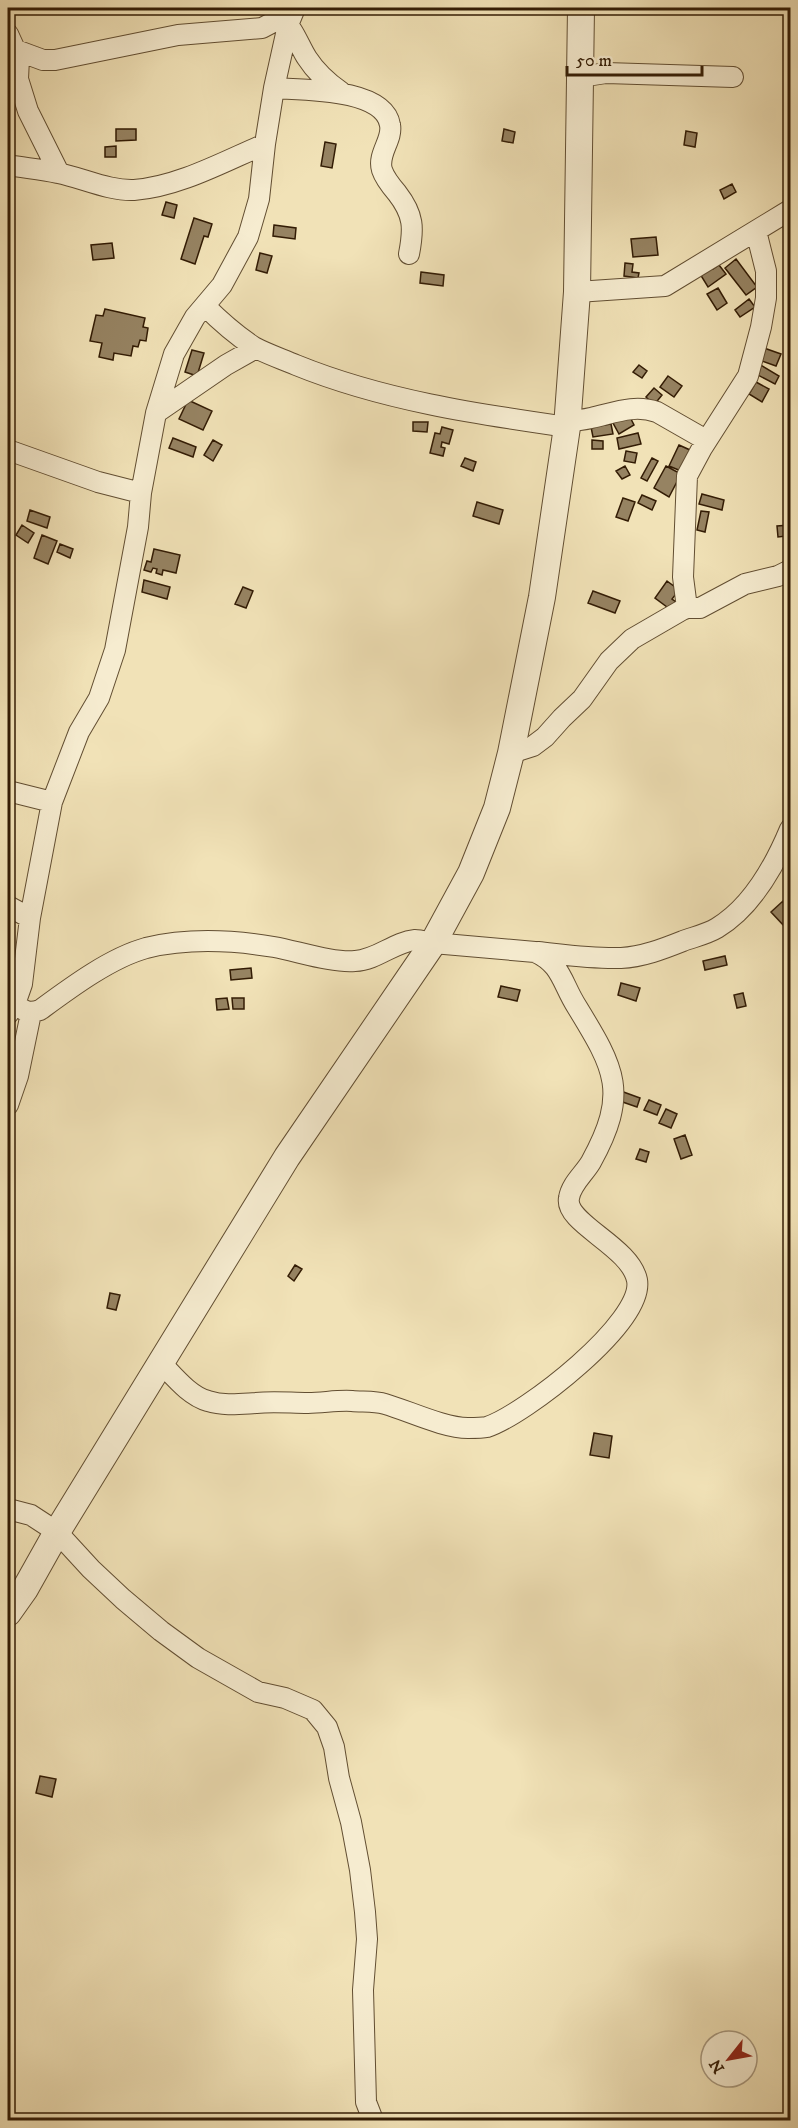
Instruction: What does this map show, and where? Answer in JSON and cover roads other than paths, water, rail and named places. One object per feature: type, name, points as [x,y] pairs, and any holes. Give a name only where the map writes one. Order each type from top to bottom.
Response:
[{"type":"street","points":[[8,1613],[25,1589],[159,1362],[287,1157],[433,943],[471,873],[497,808],[511,753],[542,597],[567,424],[577,292],[581,8]]},
{"type":"street","points":[[12,42],[43,60],[56,60],[178,35],[262,28],[277,19],[292,16]]},
{"type":"street","points":[[8,1105],[18,1076],[18,1010],[30,918],[52,802],[79,732],[99,698],[115,650],[156,413],[174,354],[195,317],[222,285],[248,237],[259,199],[264,144],[274,88],[292,16]]},
{"type":"street","points":[[292,16],[307,58],[321,76],[340,92]]},
{"type":"street","points":[[12,42],[19,58],[18,79],[21,94],[59,173]]},
{"type":"street","points":[[580,77],[606,74],[733,77]]},
{"type":"street","points":[[274,88],[340,92],[368,101],[385,112],[390,125],[390,134],[382,153],[381,168],[410,214],[413,231],[409,254]]},
{"type":"street","points":[[8,165],[59,173],[98,184],[132,190],[158,187],[203,171],[264,144]]},
{"type":"street","points":[[577,292],[665,286],[790,210]]},
{"type":"street","points":[[687,608],[683,578],[687,476],[706,440],[748,376],[766,298],[766,271],[756,231]]},
{"type":"street","points":[[205,306],[234,333],[256,348],[317,373],[369,390],[504,418],[567,424],[617,411],[648,409],[706,440]]},
{"type":"street","points":[[156,413],[226,365],[256,348]]},
{"type":"street","points":[[8,450],[98,482],[141,493]]},
{"type":"street","points":[[511,753],[533,746],[545,737],[582,699],[609,661],[632,639],[687,608],[700,608],[745,584],[778,576],[790,570]]},
{"type":"street","points":[[8,791],[52,802]]},
{"type":"street","points":[[18,1010],[40,1010],[107,965],[144,949],[175,943],[223,941],[356,962],[405,942],[417,940],[590,958],[623,958],[660,951],[717,928],[741,909],[762,882],[780,853],[790,829]]},
{"type":"street","points":[[8,906],[30,918]]},
{"type":"street","points":[[159,1362],[188,1389],[206,1401],[231,1405],[256,1402],[382,1403],[444,1424],[465,1428],[486,1427],[519,1410],[571,1373],[600,1343],[621,1319],[636,1295],[637,1281],[628,1262],[611,1244],[573,1215],[568,1201],[572,1189],[605,1134],[612,1107],[614,1086],[612,1072],[590,1028],[569,995],[560,972],[547,957],[535,952]]},
{"type":"street","points":[[8,1509],[31,1515],[57,1532],[123,1599],[198,1658],[258,1692],[285,1698],[313,1710],[327,1727],[334,1747],[339,1778],[351,1822],[365,1912],[367,1939],[363,2030],[366,2102],[372,2120]]}]
